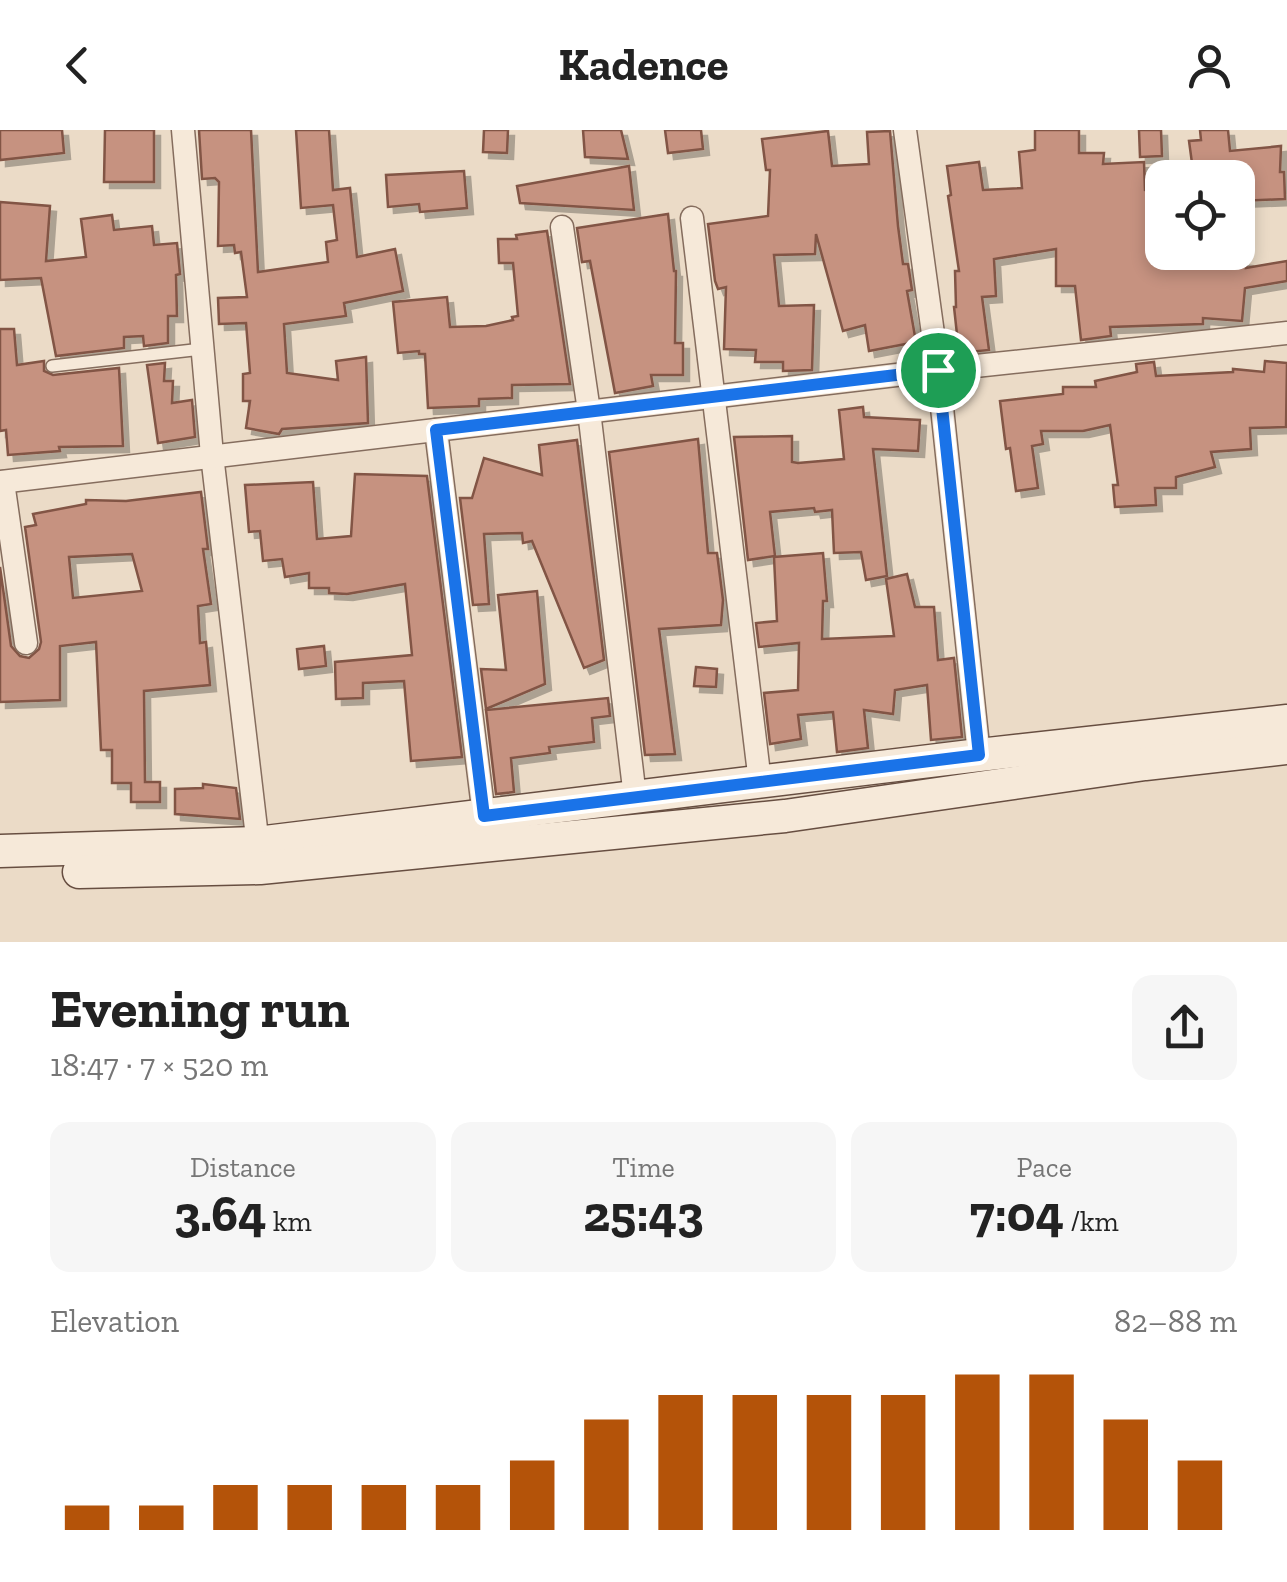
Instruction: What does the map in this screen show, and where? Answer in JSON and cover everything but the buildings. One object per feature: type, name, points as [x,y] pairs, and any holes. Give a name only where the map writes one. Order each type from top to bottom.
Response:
[{"type":"main road","points":[[0,852],[259,855],[484,816],[1287,721]]},
{"type":"main road","points":[[0,874],[785,816],[1145,764],[1287,748]]},
{"type":"street","points":[[183,130],[212,455],[259,855]]},
{"type":"street","points":[[905,130],[938,370],[979,755]]},
{"type":"street","points":[[692,218],[760,782]]},
{"type":"street","points":[[562,227],[589,411],[635,797]]},
{"type":"street","points":[[26,643],[2,482],[938,370],[1287,334]]},
{"type":"street","points":[[436,430],[484,816]]},
{"type":"lane","points":[[52,366],[202,349]]},
{"type":"route","points":[[938,370],[979,755],[484,816],[436,430],[938,370]]}]
